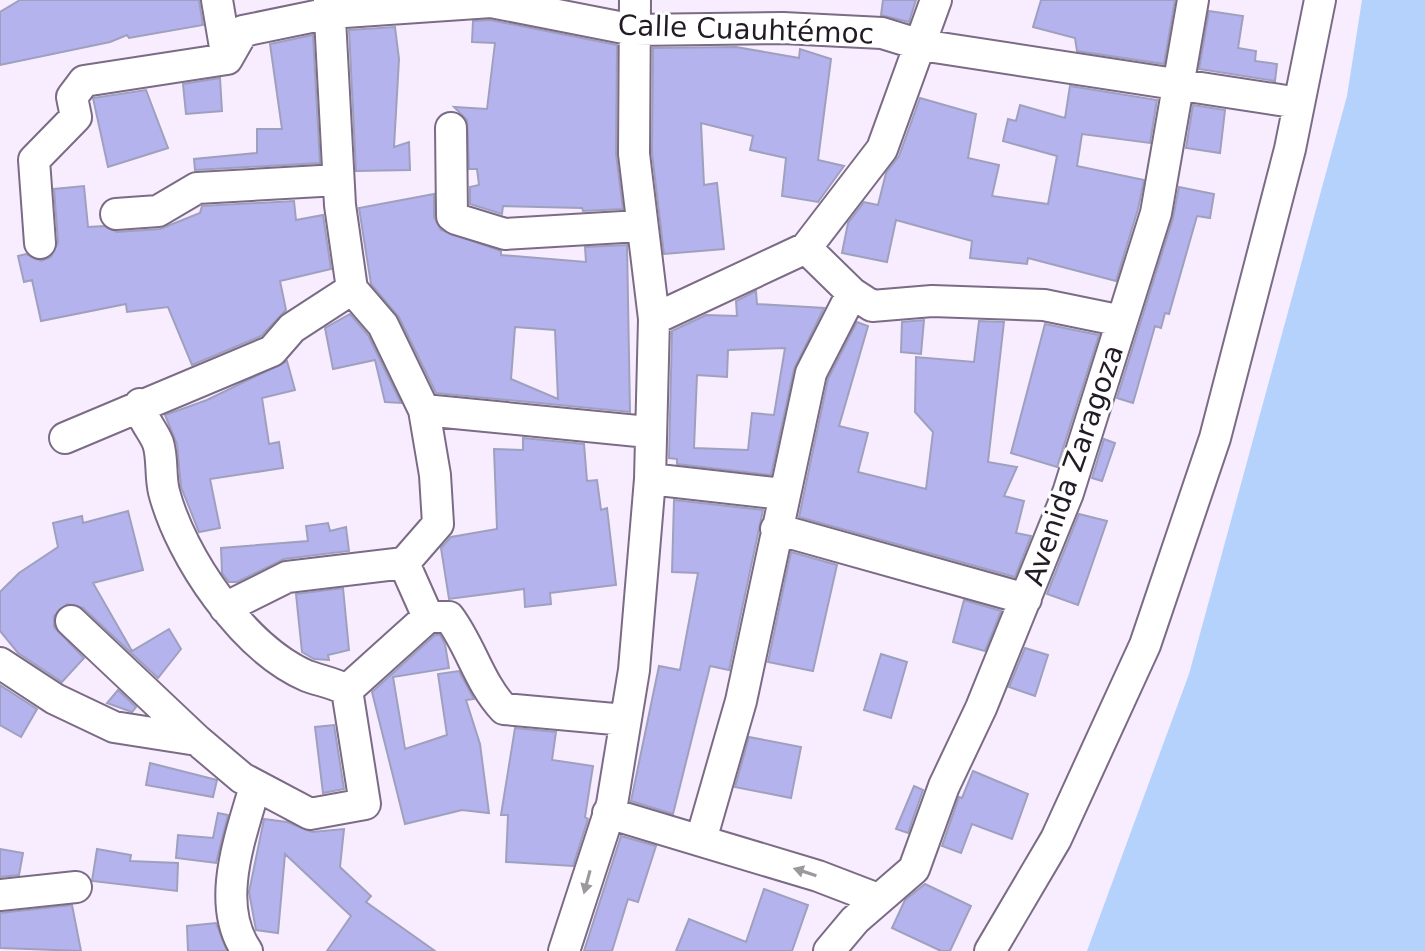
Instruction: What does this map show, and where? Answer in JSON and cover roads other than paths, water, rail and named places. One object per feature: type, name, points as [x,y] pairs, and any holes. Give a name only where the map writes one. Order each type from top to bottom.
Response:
[{"type":"street","points":[[40,243],[34,160],[76,117],[72,97],[84,81],[227,59],[217,0]]},
{"type":"street","points":[[564,951],[608,813],[625,720],[634,670],[650,479],[648,432],[654,319],[640,226],[634,154],[635,0]]},
{"type":"street","points":[[654,319],[806,248],[882,149],[936,0]]},
{"type":"street","name":"Avenida Zaragoza","points":[[829,951],[878,899],[914,869],[944,786],[1026,599],[1068,493],[1156,213],[1193,0]]},
{"type":"street","points":[[990,951],[1056,839],[1145,645],[1215,438],[1299,103],[1320,0]]},
{"type":"street","name":"Calle Cuauhtémoc","points":[[227,59],[243,31],[330,7],[491,2],[634,30],[783,28],[882,33],[921,45],[1299,103]]},
{"type":"street","points":[[225,608],[287,577],[404,563],[438,524],[435,475],[424,410],[383,325],[352,289],[338,180],[330,7]]},
{"type":"street","points":[[451,128],[452,216],[456,219],[505,234],[640,226]]},
{"type":"street","points":[[116,214],[158,211],[197,188],[338,180]]},
{"type":"street","points":[[806,248],[852,293],[872,306],[932,301],[1044,305],[1122,321]]},
{"type":"street","points":[[65,438],[272,351],[292,328],[352,289]]},
{"type":"street","points":[[701,840],[741,701],[811,373],[852,293]]},
{"type":"street","points":[[140,404],[158,443],[164,491],[176,528],[196,567],[225,608],[256,639],[291,665],[347,690]]},
{"type":"street","points":[[424,410],[648,432]]},
{"type":"street","points":[[650,479],[783,494]]},
{"type":"street","points":[[776,529],[1026,599]]},
{"type":"street","points":[[404,563],[428,617]]},
{"type":"street","points":[[347,690],[428,617],[449,617],[460,632],[491,696],[504,709],[625,720]]},
{"type":"street","points":[[71,621],[197,740],[255,786],[310,814],[365,804],[347,690]]},
{"type":"street","points":[[0,663],[55,699],[114,727],[197,740]]},
{"type":"street","points":[[247,951],[235,935],[232,913],[236,857],[255,786]]},
{"type":"street","points":[[608,813],[701,840],[878,899]]},
{"type":"street","points":[[0,895],[76,887]]},
{"type":"water","points":[[1362,0],[1425,0],[1425,951],[1087,951],[1189,674],[1347,96]]}]
